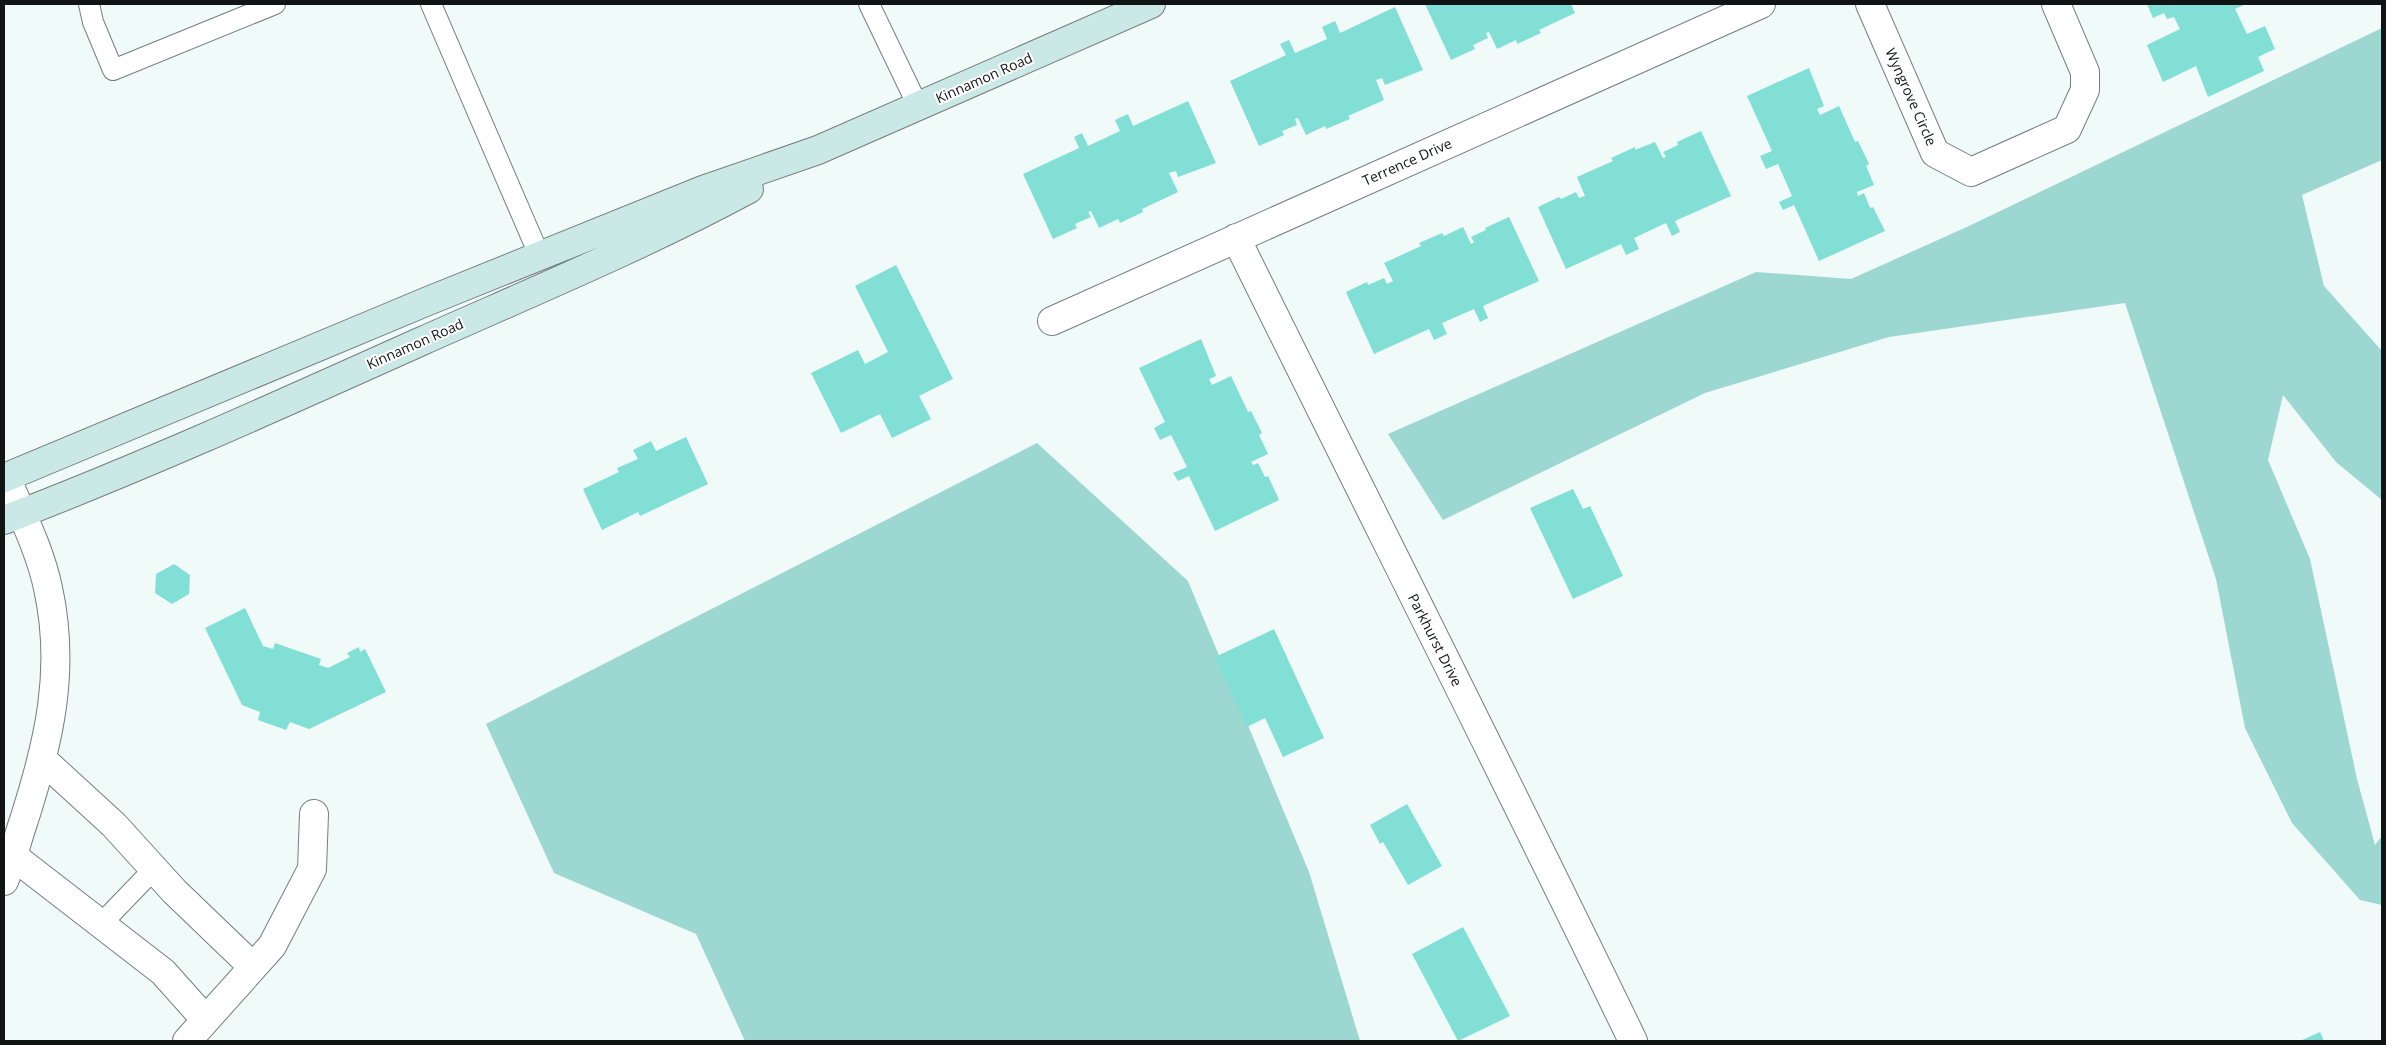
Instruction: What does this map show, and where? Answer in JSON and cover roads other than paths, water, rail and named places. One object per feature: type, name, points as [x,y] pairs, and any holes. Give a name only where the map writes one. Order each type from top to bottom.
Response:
[{"type":"main road","name":"Kinnamon Road","points":[[5,478],[373,323],[703,190],[818,150],[1151,4]]},
{"type":"main road","name":"Kinnamon Road","points":[[12,516],[176,449],[572,275],[711,209],[818,150]]},
{"type":"street","name":"Terrence Drive","points":[[1052,321],[1761,4]]},
{"type":"street","name":"Wyngrove Circle","points":[[1870,4],[1935,153],[1972,172],[2067,129],[2086,90],[2085,72],[2056,4]]},
{"type":"street","name":"Parkhurst Drive","points":[[1236,238],[1418,608],[1506,778],[1634,1041]]},
{"type":"street","points":[[4,882],[43,760],[56,677],[55,632],[46,579],[12,516],[5,478]]},
{"type":"street","points":[[43,760],[114,825],[174,891],[253,968]]},
{"type":"street","points":[[187,1041],[205,1018],[272,946],[312,869],[314,814]]},
{"type":"street","points":[[12,856],[163,972],[205,1018]]},
{"type":"lane","points":[[89,4],[93,22],[113,70],[275,4]]},
{"type":"lane","points":[[432,4],[540,257]]},
{"type":"lane","points":[[869,4],[918,106]]},
{"type":"lane","points":[[101,924],[154,869]]}]
